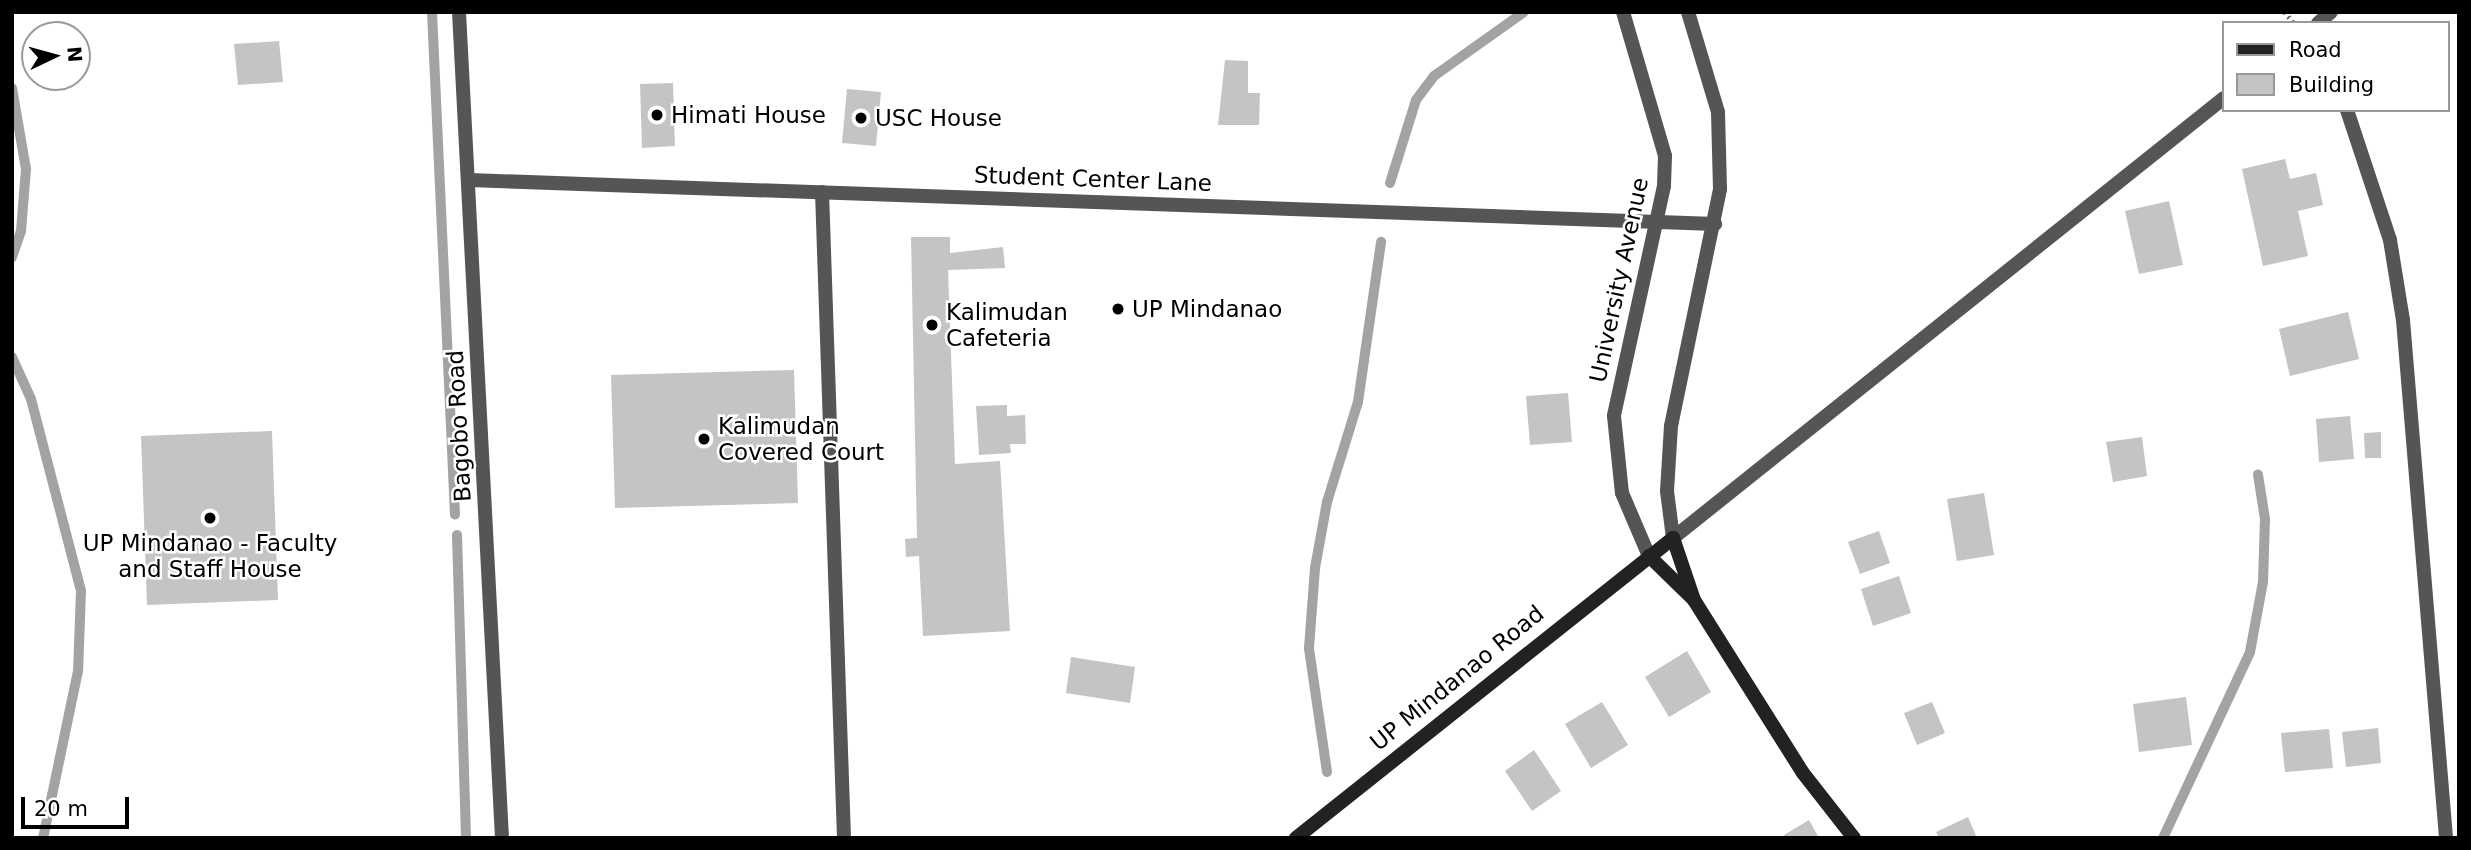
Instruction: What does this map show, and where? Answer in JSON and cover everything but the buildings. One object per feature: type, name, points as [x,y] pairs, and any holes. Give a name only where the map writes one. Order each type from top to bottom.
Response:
[{"type":"street","name":"Bagobo Road","points":[[459,12],[502,838]]},
{"type":"street","name":"University Avenue","points":[[1623,12],[1665,156],[1656,222],[1614,416],[1622,493],[1649,556]]},
{"type":"street","points":[[1688,12],[1718,112],[1715,224],[1671,426],[1667,491],[1673,538],[1694,600]]},
{"type":"street","points":[[1673,538],[2222,101]]},
{"type":"street","points":[[2348,112],[2390,240],[2403,320],[2446,838]]},
{"type":"street","name":"Student Center Lane","points":[[469,180],[1715,224]]},
{"type":"street","points":[[822,192],[844,838]]},
{"type":"street","name":"UP Mindanao Road","points":[[1296,838],[1673,538]]},
{"type":"street","points":[[1649,556],[1694,600],[1803,773],[1854,838]]},
{"type":"waterway","points":[[432,12],[455,514]]},
{"type":"waterway","points":[[1390,183],[1416,100],[1434,76],[1524,12]]},
{"type":"waterway","points":[[12,88],[26,169],[21,231],[12,257]]},
{"type":"waterway","points":[[1327,772],[1309,648],[1315,568],[1327,502],[1358,402],[1381,242]]},
{"type":"waterway","points":[[12,357],[31,399],[81,591],[78,671],[43,838]]},
{"type":"waterway","points":[[2163,838],[2250,652],[2263,582],[2265,519],[2258,475]]},
{"type":"waterway","points":[[457,535],[466,838]]},
{"type":"place","name":"Himati House","points":[[657,115]]},
{"type":"place","name":"USC House","points":[[861,118]]},
{"type":"place","name":"UP Mindanao","points":[[1118,309]]},
{"type":"place","name":"Kalimudan Cafeteria","points":[[932,325]]},
{"type":"place","name":"Kalimudan Covered Court","points":[[704,439]]},
{"type":"place","name":"UP Mindanao - Faculty and Staff House","points":[[210,518]]}]
